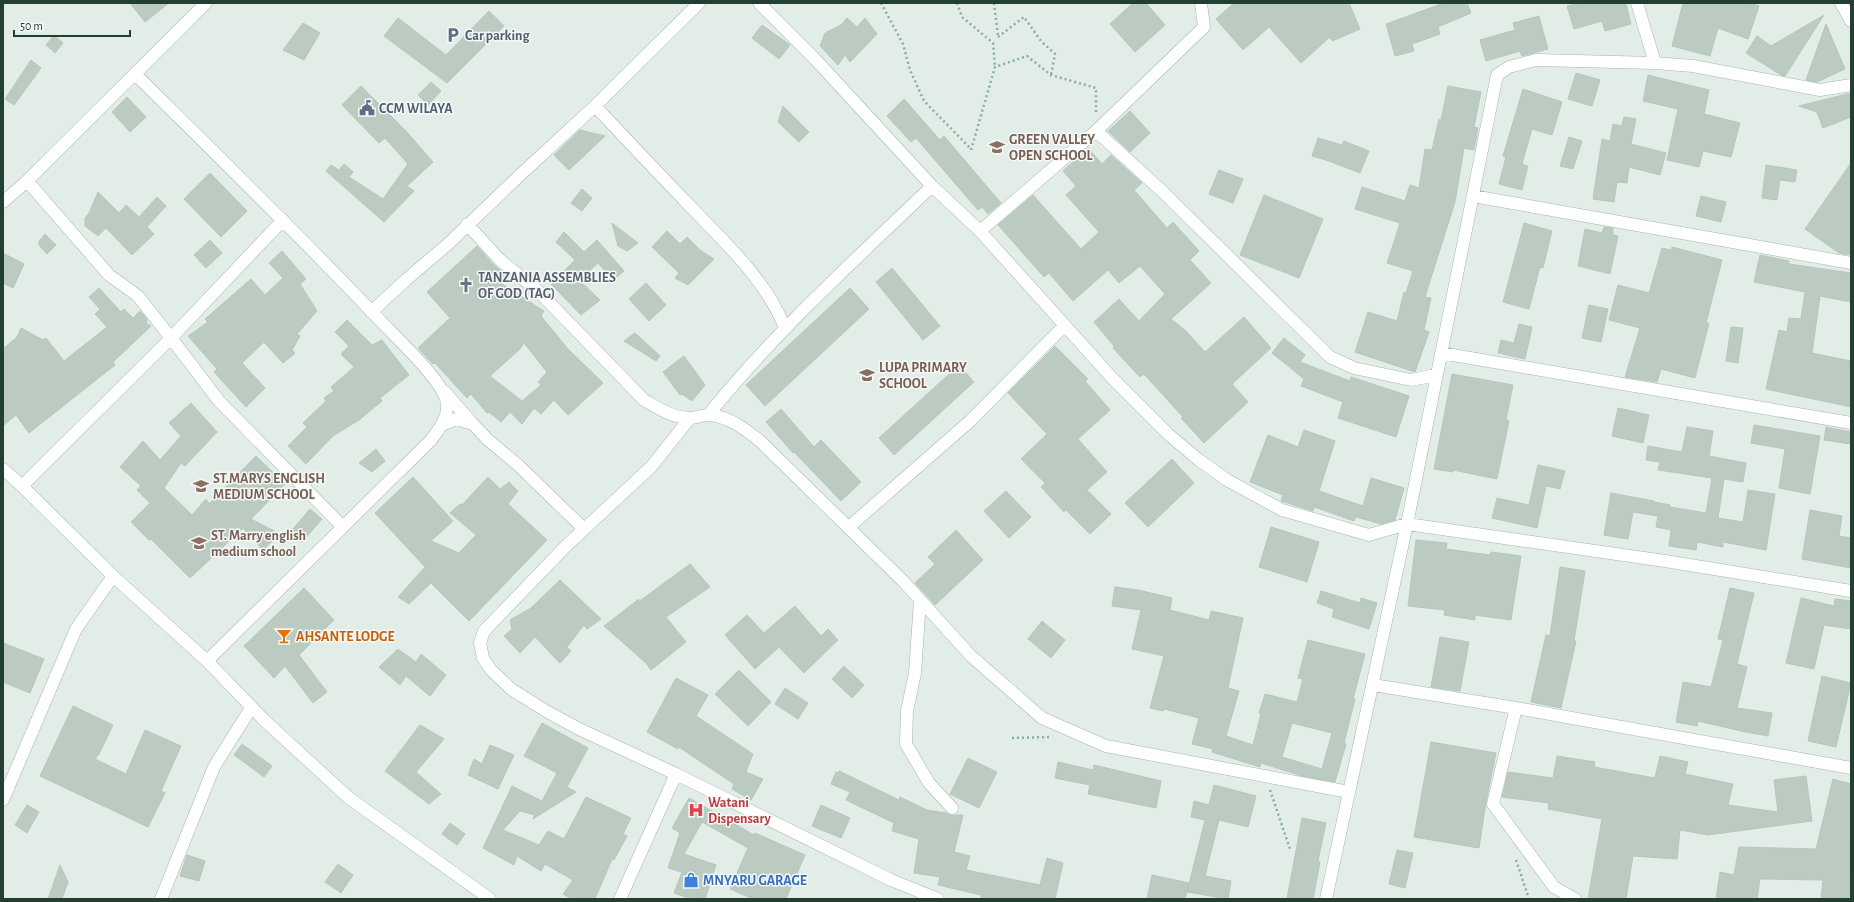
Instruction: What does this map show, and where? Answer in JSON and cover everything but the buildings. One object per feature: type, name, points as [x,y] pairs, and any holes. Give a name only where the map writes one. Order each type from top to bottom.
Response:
[{"type":"street","points":[[3,202],[27,182],[206,3]]},
{"type":"street","points":[[371,312],[596,106],[699,3]]},
{"type":"street","points":[[759,3],[815,59],[932,186],[980,231],[1113,379],[1168,434],[1227,480],[1250,494],[1282,510],[1369,535],[1407,524],[1665,560],[1851,591]]},
{"type":"street","points":[[980,231],[1096,131],[1204,27],[1200,3]]},
{"type":"street","points":[[1637,3],[1655,63]]},
{"type":"street","points":[[1841,3],[1851,21]]},
{"type":"street","points":[[1326,899],[1407,524],[1497,74],[1509,67],[1536,60],[1655,63],[1693,66],[1820,90],[1851,85]]},
{"type":"street","points":[[135,74],[331,269],[487,439],[518,465],[584,529]]},
{"type":"street","points":[[596,106],[732,249],[767,294],[779,313],[785,328]]},
{"type":"street","points":[[1096,131],[1163,192],[1330,357],[1354,368],[1411,380],[1436,375]]},
{"type":"street","points":[[27,182],[109,275],[138,296],[219,401],[342,526]]},
{"type":"street","points":[[709,414],[785,328],[932,186]]},
{"type":"street","points":[[1473,196],[1851,263]]},
{"type":"street","points":[[22,486],[171,338],[283,220]]},
{"type":"street","points":[[467,224],[500,260],[539,292],[644,400],[664,412],[690,418],[709,414],[726,419],[741,426],[792,471],[849,527],[920,600],[971,656],[1042,718],[1106,746],[1350,792]]},
{"type":"street","points":[[849,527],[970,421],[1065,325]]},
{"type":"street","points":[[1441,353],[1851,423]]},
{"type":"street","points":[[207,661],[342,526],[431,440],[442,425],[447,407],[446,399],[439,385]]},
{"type":"street","points":[[690,418],[651,467],[584,529],[484,631],[480,643],[483,658],[491,670],[511,689],[546,711],[614,746],[676,774],[891,880],[938,899]]},
{"type":"street","points":[[442,425],[456,419],[473,424]]},
{"type":"street","points":[[3,469],[113,576],[207,661],[252,708],[350,798],[490,899]]},
{"type":"street","points":[[3,800],[76,629],[113,576]]},
{"type":"street","points":[[920,600],[914,673],[907,711],[906,744],[928,783],[952,808]]},
{"type":"street","points":[[1373,685],[1516,708],[1851,768]]},
{"type":"street","points":[[161,899],[214,766],[252,708]]},
{"type":"street","points":[[1516,708],[1493,804],[1554,888],[1575,899]]},
{"type":"street","points":[[620,899],[676,774]]},
{"type":"path","points":[[881,3],[903,44],[910,70],[924,101],[971,150],[995,67],[993,43],[962,17],[957,3]]},
{"type":"path","points":[[994,3],[998,37],[1024,18],[1041,42],[1055,54],[1051,75]]},
{"type":"path","points":[[995,67],[1027,56],[1051,75],[1096,88],[1096,131]]},
{"type":"path","points":[[1265,776],[1290,849]]},
{"type":"path","points":[[1514,854],[1529,899]]},
{"type":"place","name":"Car parking","points":[[453,35]]},
{"type":"place","name":"CCM WILAYA","points":[[367,108]]},
{"type":"place","name":"GREEN VALLEY OPEN SCHOOL","points":[[997,147]]},
{"type":"place","name":"TANZANIA ASSEMBLIES OF GOD (TAG)","points":[[466,285]]},
{"type":"place","name":"LUPA PRIMARY SCHOOL","points":[[867,375]]},
{"type":"place","name":"ST.MARYS ENGLISH MEDIUM SCHOOL","points":[[201,486]]},
{"type":"place","name":"ST. Marry english medium school","points":[[199,543]]},
{"type":"place","name":"AHSANTE LODGE","points":[[284,636]]},
{"type":"place","name":"Watani Dispensary","points":[[696,810]]},
{"type":"place","name":"MNYARU GARAGE","points":[[691,880]]}]
